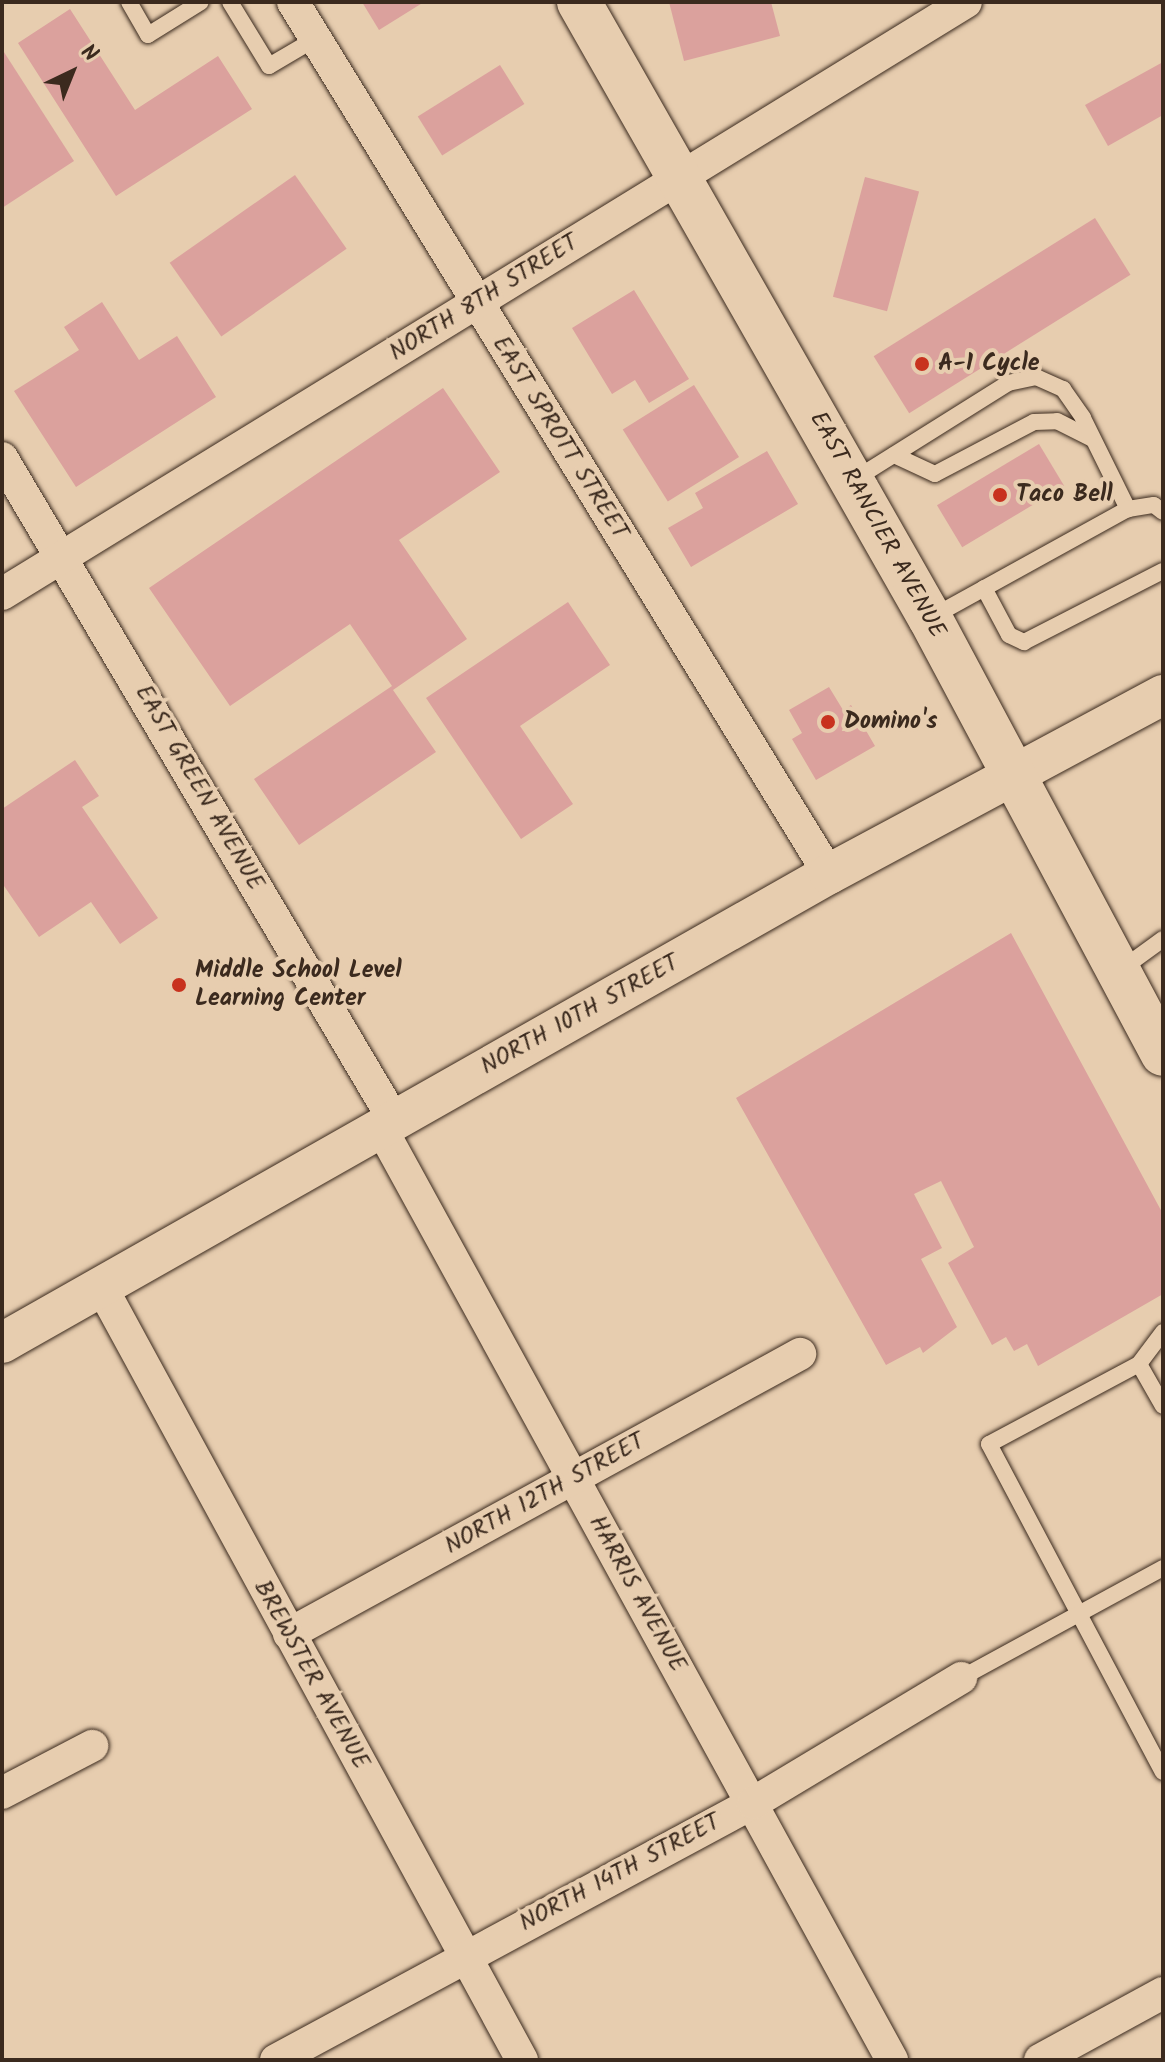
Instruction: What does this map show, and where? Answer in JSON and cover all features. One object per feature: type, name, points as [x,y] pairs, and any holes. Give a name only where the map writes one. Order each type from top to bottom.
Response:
[{"type":"main road","name":"EAST RANCIER AVENUE","points":[[579,2],[930,618],[1163,1054]]},
{"type":"street","name":"EAST SPROTT STREET","points":[[293,2],[829,874]]},
{"type":"street","name":"NORTH 8TH STREET","points":[[2,594],[477,303],[678,175],[966,2]]},
{"type":"street","name":"EAST GREEN AVENUE","points":[[2,458],[387,1124]]},
{"type":"street","name":"NORTH 10TH STREET","points":[[2,1343],[829,874],[1163,695]]},
{"type":"street","name":"HARRIS AVENUE","points":[[387,1124],[573,1479],[892,2060]]},
{"type":"street","name":"BREWSTER AVENUE","points":[[102,1288],[522,2060]]},
{"type":"street","name":"NORTH 12TH STREET","points":[[289,1634],[800,1354]]},
{"type":"street","name":"NORTH 14TH STREET","points":[[276,2060],[753,1803],[961,1678]]},
{"type":"street","points":[[2,1793],[92,1746]]},
{"type":"street","points":[[1040,2060],[1163,1993]]},
{"type":"lane","points":[[129,2],[148,35],[201,2]]},
{"type":"lane","points":[[230,2],[269,66],[315,39]]},
{"type":"lane","points":[[852,481],[1008,383],[1036,377],[1063,389],[1094,440],[1128,509]]},
{"type":"lane","points":[[894,455],[935,474],[1034,422],[1069,424],[1094,440]]},
{"type":"lane","points":[[930,618],[1128,509],[1154,505],[1163,512]]},
{"type":"lane","points":[[984,588],[1009,635],[1024,642],[1163,571]]},
{"type":"lane","points":[[1117,972],[1163,939]]},
{"type":"lane","points":[[1163,1332],[1139,1364],[989,1444],[1163,1772]]},
{"type":"lane","points":[[1139,1364],[1163,1406]]},
{"type":"lane","points":[[961,1678],[1163,1568]]},
{"type":"building","points":[[362,2],[424,2],[379,30]]},
{"type":"building","points":[[669,2],[771,2],[780,36],[684,61]]},
{"type":"building","points":[[70,9],[135,110],[218,56],[252,109],[116,196],[18,43]]},
{"type":"building","points":[[2,49],[74,161],[2,208]]},
{"type":"building","points":[[1163,62],[1163,115],[1108,146],[1085,105]]},
{"type":"building","points":[[500,65],[524,104],[442,155],[418,116]]},
{"type":"building","points":[[295,175],[347,249],[221,336],[170,263]]},
{"type":"building","points":[[865,177],[919,191],[887,311],[833,297]]},
{"type":"building","points":[[1095,218],[1131,275],[909,413],[874,356]]},
{"type":"building","points":[[634,290],[689,379],[649,403],[635,380],[612,394],[572,328]]},
{"type":"building","points":[[102,302],[139,360],[177,336],[216,397],[76,487],[14,391],[79,350],[64,327]]},
{"type":"building","points":[[694,385],[739,457],[668,502],[623,430]]},
{"type":"building","points":[[443,388],[500,472],[399,540],[467,639],[393,690],[436,752],[299,845],[254,779],[392,686],[350,624],[230,706],[149,588]]},
{"type":"building","name":"Taco Bell","points":[[1039,444],[1064,486],[962,547],[937,505]]},
{"type":"building","points":[[767,451],[798,504],[691,567],[668,528],[703,508],[695,493]]},
{"type":"building","points":[[568,602],[610,665],[520,726],[573,804],[521,839],[426,698]]},
{"type":"building","name":"Domino's","points":[[829,687],[843,710],[851,705],[875,746],[816,780],[792,739],[802,733],[789,710]]},
{"type":"building","points":[[75,760],[99,796],[82,807],[158,918],[120,944],[91,902],[39,937],[2,883],[2,809]]},
{"type":"building","points":[[1011,933],[1163,1214],[1163,1294],[1038,1366],[1027,1344],[1014,1351],[1006,1337],[992,1345],[948,1263],[974,1247],[941,1181],[914,1194],[942,1248],[921,1259],[957,1327],[923,1353],[920,1347],[886,1365],[736,1098]]},
{"type":"place","name":"A-1 Cycle","points":[[922,364]]},
{"type":"place","name":"Taco Bell","points":[[1000,495]]},
{"type":"place","name":"Domino's","points":[[828,722]]},
{"type":"place","name":"Middle School Level Learning Center","points":[[179,985]]}]
